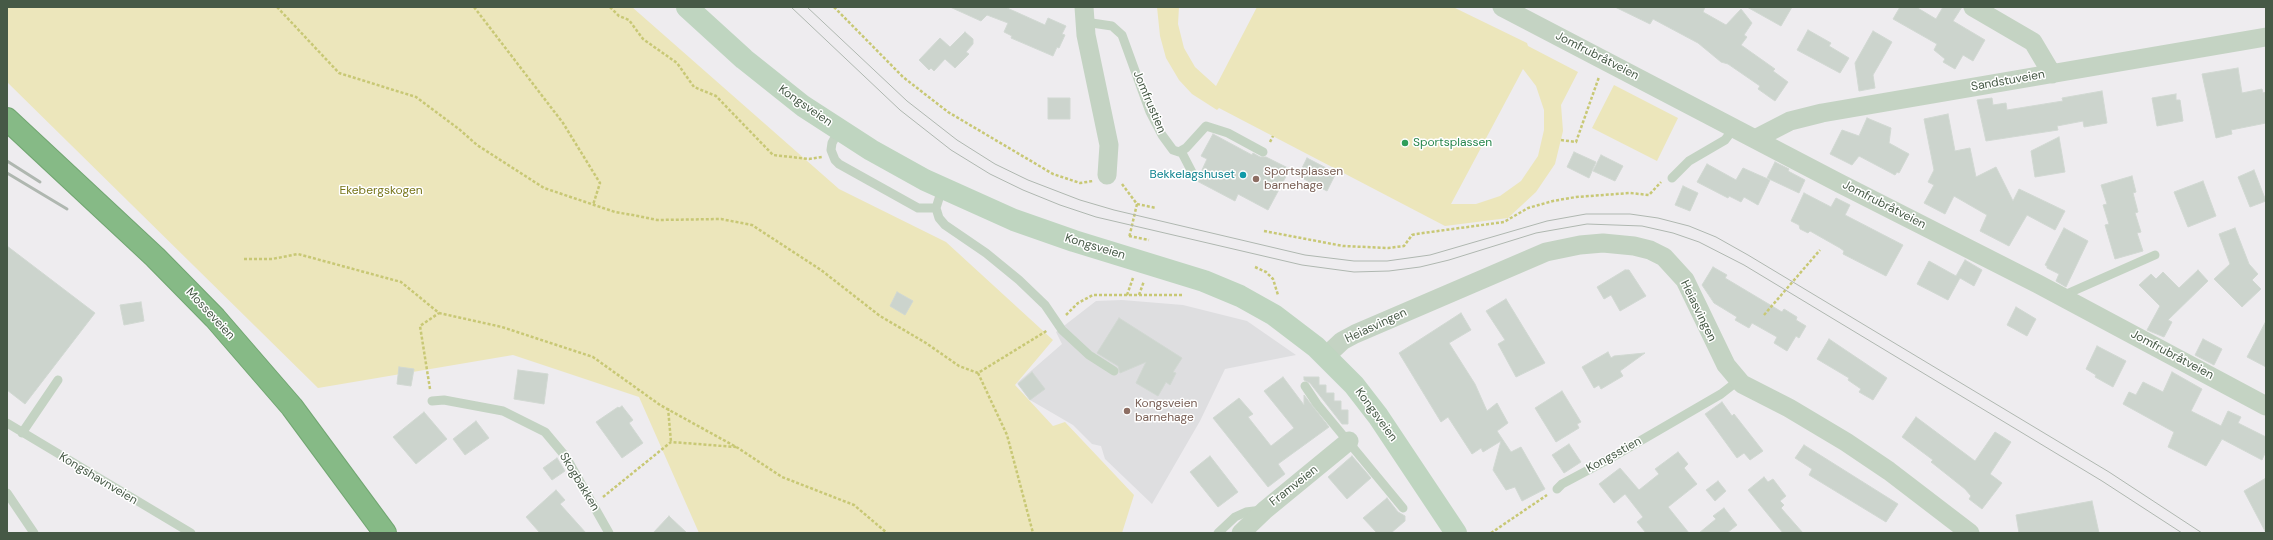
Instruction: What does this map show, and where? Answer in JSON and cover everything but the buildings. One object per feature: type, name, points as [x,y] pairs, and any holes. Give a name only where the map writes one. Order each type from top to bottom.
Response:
[{"type":"highway","name":"Mosseveien","points":[[7,119],[155,257],[215,318],[292,407],[385,533]]},
{"type":"main road","name":"Kongsveien","points":[[687,7],[766,78],[839,130],[901,168],[939,198],[1204,281],[1240,296],[1274,315],[1305,337],[1354,385],[1378,416],[1456,533]]},
{"type":"street","name":"Jomfrubråtveien","points":[[1502,7],[2038,284],[2266,406]]},
{"type":"street","points":[[1973,7],[2033,42],[2052,74]]},
{"type":"street","name":"Jomfrustien","points":[[1084,14],[1109,145],[1107,174]]},
{"type":"street","name":"Sandstuveien","points":[[1755,139],[1790,121],[1822,113],[2266,37]]},
{"type":"street","name":"Heiasvingen","points":[[1326,356],[1342,341],[1354,334],[1526,259],[1560,248],[1603,243],[1634,246],[1650,250],[1664,257],[1685,280],[1726,365],[1739,380],[1753,391],[1789,408],[1852,446],[1889,471],[1970,533]]},
{"type":"street","name":"Framveien","points":[[1241,533],[1265,510],[1349,441]]},
{"type":"lane","name":"Jomfrustien","points":[[1084,14],[1112,26],[1122,35],[1158,127],[1171,148],[1176,152],[1182,152]]},
{"type":"lane","points":[[1194,176],[1182,152],[1206,126],[1228,133],[1263,152]]},
{"type":"lane","points":[[1672,178],[1689,161],[1725,140],[1734,128]]},
{"type":"lane","points":[[839,130],[832,143],[832,156],[839,164],[858,177],[922,209],[939,198]]},
{"type":"lane","points":[[939,198],[939,218],[945,225],[986,253],[1036,295],[1046,305],[1056,324],[1089,355],[1114,372]]},
{"type":"lane","points":[[2061,297],[2155,255]]},
{"type":"lane","points":[[22,433],[58,380]]},
{"type":"lane","name":"Kongsstien","points":[[1557,489],[1721,394],[1739,380]]},
{"type":"lane","points":[[1304,386],[1321,409],[1403,508]]},
{"type":"lane","name":"Skogbakken","points":[[432,401],[444,400],[503,411],[545,432],[566,458],[609,533]]},
{"type":"lane","name":"Kongshavnveien","points":[[7,423],[191,533]]},
{"type":"lane","points":[[7,493],[34,533]]},
{"type":"lane","points":[[1218,533],[1235,517],[1246,512],[1265,510]]},
{"type":"path","points":[[277,7],[339,74],[416,97],[504,164],[544,188],[614,212],[657,220],[721,219],[752,225],[821,270],[880,316],[926,343],[959,366],[978,373],[1007,435],[1033,533]]},
{"type":"path","points":[[474,7],[563,124],[600,183],[593,205]]},
{"type":"path","points":[[610,7],[619,16],[629,20],[643,40],[659,49],[677,63],[694,87],[716,96],[772,155],[809,160],[832,156]]},
{"type":"path","points":[[834,7],[903,77],[966,125],[1063,178],[1088,183],[1107,174],[1123,184],[1137,204],[1156,208]]},
{"type":"path","points":[[1561,140],[1576,142],[1605,60]]},
{"type":"path","points":[[1264,231],[1343,246],[1388,248],[1404,246],[1412,235],[1504,222],[1528,208],[1553,201],[1630,192],[1649,195],[1662,181],[1672,178]]},
{"type":"path","points":[[1128,243],[1137,204]]},
{"type":"path","points":[[1130,236],[1149,240]]},
{"type":"path","points":[[1764,315],[1820,250]]},
{"type":"path","points":[[244,259],[272,259],[298,254],[402,282],[439,313],[502,327],[593,357],[660,405],[668,408],[738,448],[782,477],[854,505],[887,533]]},
{"type":"path","points":[[1255,267],[1266,272],[1275,283],[1278,300],[1274,315]]},
{"type":"path","points":[[1127,295],[1134,275]]},
{"type":"path","points":[[1139,295],[1145,278]]},
{"type":"path","points":[[978,373],[1040,336],[1085,298],[1104,294],[1175,296],[1188,294]]},
{"type":"path","points":[[432,401],[420,326],[439,313]]},
{"type":"path","points":[[668,408],[670,442]]},
{"type":"path","points":[[592,504],[623,482],[670,442],[738,448]]},
{"type":"path","points":[[1491,533],[1557,489]]},
{"type":"shaded area","name":"Kongsveien barnehage","points":[[1122,300],[1183,305],[1247,321],[1296,355],[1225,369],[1200,421],[1152,504],[1105,459],[1101,446],[1092,444],[1073,425],[1030,400],[1017,383],[1062,344],[1056,332],[1096,301]]},
{"type":"green space","name":"Ekebergskogen","points":[[7,7],[632,7],[839,189],[946,242],[1053,340],[1015,385],[1053,426],[1065,422],[1134,495],[1122,533],[699,533],[639,397],[513,355],[318,388],[7,82]]},
{"type":"green space","name":"Sportsplassen","points":[[1157,7],[1179,7],[1178,24],[1184,48],[1195,67],[1216,86],[1257,7],[1453,7],[1527,43],[1528,46],[1578,72],[1561,105],[1563,131],[1555,164],[1536,192],[1508,218],[1445,226],[1219,108],[1217,110],[1192,94],[1179,80],[1166,58],[1160,36]],"holes":[[[1523,69],[1536,86],[1544,110],[1544,130],[1538,156],[1521,181],[1500,196],[1476,204],[1451,204]]]},
{"type":"green space","points":[[1614,85],[1678,118],[1657,161],[1592,128]]},
{"type":"tram line","points":[[791,7],[900,110],[951,150],[990,174],[1023,190],[1060,205],[1096,217],[1302,265],[1354,272],[1389,271],[1420,267],[1449,260],[1536,233],[1587,224],[1642,226],[1673,233],[1699,242],[1744,265],[2102,481],[2182,533]]},
{"type":"tram line","points":[[807,7],[907,101],[957,140],[995,164],[1028,180],[1080,200],[1114,210],[1305,255],[1354,261],[1387,261],[1430,255],[1547,221],[1586,214],[1630,214],[1658,218],[1689,226],[1716,237],[1748,255],[2109,472],[2202,533]]},
{"type":"railway","points":[[7,161],[40,182]]},
{"type":"railway","points":[[7,173],[67,209]]},
{"type":"place","name":"Sportsplassen","points":[[1405,143]]},
{"type":"place","name":"Bekkelagshuset","points":[[1243,175]]},
{"type":"place","name":"Sportsplassen barnehage","points":[[1256,179]]},
{"type":"place","name":"Kongsveien barnehage","points":[[1127,411]]}]
